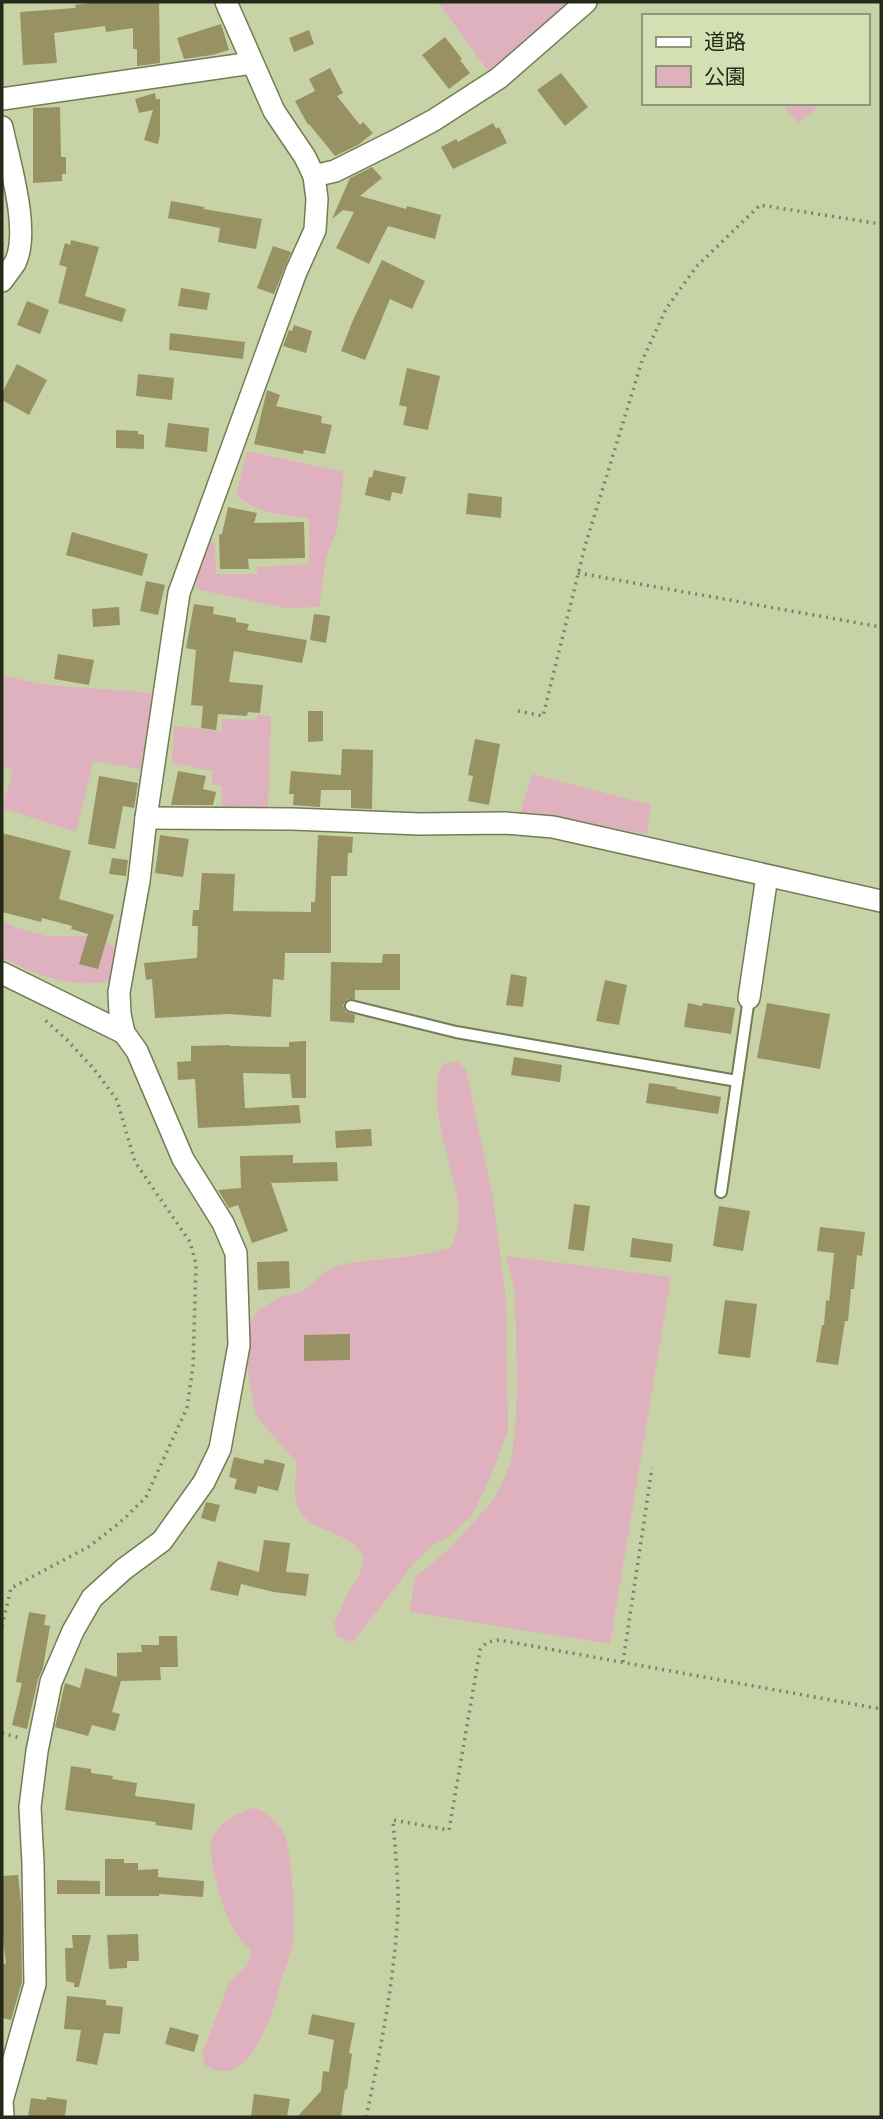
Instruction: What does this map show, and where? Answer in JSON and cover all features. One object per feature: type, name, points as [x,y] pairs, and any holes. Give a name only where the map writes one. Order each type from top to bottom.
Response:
[{"type":"street","points":[[3,2117],[2,2101],[35,1984],[30,1807],[37,1751],[51,1682],[73,1631],[92,1598],[124,1569],[162,1541],[204,1482],[220,1449],[239,1345],[236,1252],[223,1223],[183,1159],[137,1051],[124,1033],[119,992],[139,881],[179,593],[296,272],[315,230],[317,199],[314,176],[305,157],[274,111],[226,2]]},
{"type":"street","points":[[314,176],[335,171],[434,120],[499,78],[586,2]]},
{"type":"street","points":[[2,99],[252,63]]},
{"type":"street","points":[[2,127],[22,237],[15,262],[2,281]]},
{"type":"street","points":[[146,818],[292,818],[420,824],[505,823],[553,827],[881,901]]},
{"type":"street","points":[[748,998],[767,876]]},
{"type":"street","points":[[2,973],[124,1033]]},
{"type":"lane","points":[[721,1192],[748,998]]},
{"type":"lane","points":[[351,1006],[456,1032],[737,1081]]},
{"type":"path","points":[[518,711],[543,716],[578,573],[642,360],[666,309],[696,267],[760,205],[881,224]]},
{"type":"path","points":[[578,573],[881,627]]},
{"type":"path","points":[[2,1626],[11,1588],[90,1546],[146,1497],[187,1408],[193,1366],[196,1264],[190,1242],[135,1162],[117,1100],[68,1040],[34,1009]]},
{"type":"path","points":[[623,1662],[652,1468]]},
{"type":"path","points":[[366,2117],[380,2055],[392,1981],[398,1908],[393,1820],[449,1830],[480,1650],[487,1642],[499,1640],[881,1709]]},
{"type":"green space","points":[[438,2],[568,2],[488,71]]},
{"type":"green space","points":[[786,105],[820,105],[798,123],[785,108]]},
{"type":"green space","points":[[247,451],[344,472],[337,529],[326,557],[319,607],[285,608],[200,590],[193,584],[203,542],[215,543],[216,574],[257,574],[257,567],[309,564],[309,518],[261,510],[236,495]]},
{"type":"green space","points":[[2,675],[38,684],[154,693],[141,769],[93,761],[76,832],[2,808],[13,770],[2,766]]},
{"type":"green space","points":[[257,715],[271,716],[268,807],[222,810],[222,785],[212,785],[213,771],[171,763],[174,726],[222,731],[222,719],[256,720]]},
{"type":"green space","points":[[532,774],[651,805],[647,834],[560,818],[520,815]]},
{"type":"green space","points":[[2,921],[46,936],[100,936],[117,950],[117,965],[109,981],[95,983],[67,982],[40,975],[2,957]]},
{"type":"green space","points":[[458,1061],[466,1070],[492,1192],[506,1298],[508,1431],[489,1481],[472,1515],[415,1562],[353,1642],[337,1637],[334,1624],[359,1576],[364,1557],[347,1540],[316,1526],[300,1512],[295,1492],[297,1463],[256,1416],[244,1335],[257,1311],[278,1298],[303,1291],[329,1269],[349,1263],[421,1255],[451,1248],[459,1221],[437,1097],[438,1079],[443,1064]]},
{"type":"green space","points":[[506,1256],[671,1277],[610,1644],[410,1612],[415,1577],[447,1551],[495,1498],[511,1462],[517,1387],[515,1292]]},
{"type":"green space","points":[[254,1808],[273,1820],[286,1839],[292,1884],[293,1941],[272,2012],[257,2046],[247,2059],[235,2068],[220,2071],[204,2065],[203,2052],[229,1983],[248,1965],[251,1950],[242,1942],[227,1916],[215,1880],[211,1843],[217,1830],[226,1821]]},
{"type":"building","points":[[99,2],[159,2],[160,63],[137,66],[137,49],[133,49],[133,28],[106,32],[105,26],[54,33],[57,63],[23,65],[20,12],[76,8],[75,5]]},
{"type":"building","points":[[221,24],[229,50],[184,59],[177,38]]},
{"type":"building","points":[[309,30],[314,44],[294,52],[289,38]]},
{"type":"building","points":[[445,37],[470,73],[449,89],[422,55]]},
{"type":"building","points":[[330,68],[343,93],[337,96],[360,125],[363,122],[373,133],[358,145],[335,156],[308,125],[295,101],[315,91],[309,79]]},
{"type":"building","points":[[561,73],[588,107],[565,126],[537,90]]},
{"type":"building","points":[[155,93],[156,99],[160,99],[158,144],[144,140],[153,110],[139,113],[135,99]]},
{"type":"building","points":[[60,107],[61,157],[66,157],[66,174],[62,174],[62,181],[33,183],[33,108]]},
{"type":"building","points":[[493,123],[496,129],[499,127],[507,143],[453,169],[441,147],[456,139],[458,142]]},
{"type":"building","points":[[372,167],[382,178],[360,196],[406,209],[407,206],[441,215],[435,239],[388,226],[369,264],[336,248],[354,212],[343,210],[332,219],[350,178]]},
{"type":"building","points":[[171,201],[262,219],[256,249],[218,242],[220,228],[168,218]]},
{"type":"building","points":[[71,240],[99,247],[85,296],[126,309],[122,322],[58,303],[67,267],[59,265],[65,243],[70,245]]},
{"type":"building","points":[[273,246],[291,252],[274,294],[257,288]]},
{"type":"building","points":[[382,260],[425,281],[412,309],[390,299],[365,360],[341,351]]},
{"type":"building","points":[[181,288],[210,293],[207,310],[178,306]]},
{"type":"building","points":[[27,301],[49,310],[40,334],[17,325]]},
{"type":"building","points":[[294,325],[312,331],[306,353],[283,346],[289,330],[292,331]]},
{"type":"building","points":[[170,333],[245,342],[243,359],[169,350]]},
{"type":"building","points":[[17,364],[47,380],[29,415],[2,400],[2,393]]},
{"type":"building","points":[[407,368],[440,376],[428,430],[403,425],[407,407],[399,405]]},
{"type":"building","points":[[138,374],[174,378],[172,400],[136,396]]},
{"type":"building","points":[[267,390],[280,395],[276,406],[322,416],[321,423],[332,425],[325,454],[304,450],[303,454],[254,444]]},
{"type":"building","points":[[168,423],[209,428],[207,452],[165,447]]},
{"type":"building","points":[[116,430],[138,431],[138,434],[144,435],[144,449],[116,448]]},
{"type":"building","points":[[374,470],[406,477],[402,494],[392,492],[390,501],[365,495],[369,477],[372,478]]},
{"type":"building","points":[[468,493],[502,497],[501,518],[466,514]]},
{"type":"building","points":[[228,507],[257,513],[254,523],[304,522],[305,558],[248,559],[249,569],[220,569],[219,535],[222,534]]},
{"type":"building","points":[[72,532],[148,554],[142,576],[66,555]]},
{"type":"building","points":[[146,581],[165,585],[158,615],[140,611]]},
{"type":"building","points":[[194,604],[214,607],[213,614],[236,618],[236,622],[249,624],[247,630],[307,640],[302,663],[234,651],[229,682],[263,685],[260,713],[248,712],[247,716],[218,714],[216,730],[201,728],[203,706],[191,705],[196,650],[186,648]]},
{"type":"building","points":[[119,607],[120,625],[93,627],[92,609]]},
{"type":"building","points":[[314,614],[330,616],[326,643],[310,640]]},
{"type":"building","points":[[58,654],[94,660],[89,685],[54,679]]},
{"type":"building","points":[[308,711],[323,711],[323,741],[308,742]]},
{"type":"building","points":[[475,739],[500,744],[489,805],[468,801],[473,776],[468,775]]},
{"type":"building","points":[[342,749],[373,750],[372,809],[351,808],[351,790],[321,790],[320,807],[293,805],[294,794],[289,794],[291,771],[341,775]]},
{"type":"building","points":[[178,771],[206,776],[203,789],[216,792],[213,805],[171,805]]},
{"type":"building","points":[[99,776],[138,783],[134,808],[123,806],[115,849],[88,844]]},
{"type":"building","points":[[2,833],[71,851],[59,899],[114,915],[98,969],[79,964],[88,934],[71,929],[72,926],[42,918],[41,922],[2,912]]},
{"type":"building","points":[[160,835],[189,839],[183,877],[155,873]]},
{"type":"building","points":[[318,835],[353,837],[352,853],[348,853],[347,876],[331,876],[331,953],[285,953],[284,980],[273,979],[271,1017],[228,1014],[155,1018],[152,979],[146,980],[144,963],[197,958],[198,926],[192,926],[193,910],[199,910],[202,873],[235,874],[233,911],[311,912],[311,902],[315,902]]},
{"type":"building","points":[[112,858],[128,860],[126,876],[109,874]]},
{"type":"building","points":[[383,954],[400,954],[400,990],[355,990],[355,999],[348,999],[343,1005],[346,1012],[355,1015],[354,1023],[330,1021],[331,962],[382,963]]},
{"type":"building","points":[[511,974],[527,977],[523,1007],[506,1005]]},
{"type":"building","points":[[605,980],[627,985],[619,1025],[596,1021]]},
{"type":"building","points":[[688,1003],[735,1008],[731,1034],[684,1027]]},
{"type":"building","points":[[767,1003],[830,1014],[820,1069],[757,1058]]},
{"type":"building","points":[[306,1041],[306,1098],[292,1098],[290,1074],[243,1073],[245,1108],[299,1105],[301,1123],[198,1128],[195,1079],[178,1080],[177,1062],[191,1061],[191,1046],[289,1047],[289,1042]]},
{"type":"building","points":[[514,1057],[562,1065],[560,1082],[511,1075]]},
{"type":"building","points":[[649,1083],[721,1097],[718,1114],[646,1103]]},
{"type":"building","points":[[371,1129],[372,1146],[336,1148],[335,1131]]},
{"type":"building","points":[[293,1155],[293,1163],[337,1162],[338,1181],[271,1183],[288,1231],[252,1243],[238,1205],[229,1208],[218,1190],[241,1188],[240,1156]]},
{"type":"building","points":[[574,1204],[590,1206],[584,1251],[568,1249]]},
{"type":"building","points":[[719,1206],[750,1211],[743,1251],[713,1246]]},
{"type":"building","points":[[820,1227],[865,1232],[862,1256],[857,1255],[854,1289],[851,1289],[848,1321],[845,1321],[838,1365],[816,1362],[826,1300],[829,1301],[834,1253],[817,1251]]},
{"type":"building","points":[[632,1238],[673,1244],[671,1262],[630,1257]]},
{"type":"building","points":[[289,1261],[290,1288],[258,1290],[257,1262]]},
{"type":"building","points":[[725,1300],[757,1304],[750,1358],[718,1354]]},
{"type":"building","points":[[350,1334],[350,1360],[304,1361],[304,1335]]},
{"type":"building","points":[[234,1457],[263,1464],[265,1459],[285,1464],[278,1491],[258,1486],[256,1494],[234,1489],[237,1479],[229,1477]]},
{"type":"building","points":[[206,1502],[220,1505],[215,1522],[201,1518]]},
{"type":"building","points":[[264,1540],[290,1543],[286,1572],[309,1574],[306,1596],[241,1584],[238,1596],[210,1590],[218,1561],[259,1572]]},
{"type":"building","points":[[29,1612],[46,1615],[44,1625],[50,1626],[43,1668],[27,1729],[12,1725],[22,1683],[16,1682]]},
{"type":"building","points":[[159,1636],[177,1636],[178,1667],[160,1667],[161,1680],[121,1681],[112,1712],[120,1714],[115,1731],[92,1725],[88,1736],[55,1727],[65,1683],[80,1688],[85,1668],[117,1677],[117,1653],[142,1652],[141,1645],[159,1645]]},
{"type":"building","points":[[71,1766],[91,1769],[91,1773],[113,1776],[112,1779],[137,1783],[135,1796],[195,1804],[192,1830],[155,1825],[156,1822],[65,1810]]},
{"type":"building","points":[[105,1859],[124,1859],[124,1863],[138,1863],[138,1870],[158,1869],[158,1877],[204,1881],[203,1897],[159,1894],[105,1896]]},
{"type":"building","points":[[18,1875],[22,1982],[11,2020],[2,2018],[2,1963],[6,1964],[2,1931],[2,1876]]},
{"type":"building","points":[[57,1880],[100,1881],[100,1894],[57,1894]]},
{"type":"building","points":[[138,1934],[139,1961],[127,1961],[127,1968],[109,1969],[107,1935]]},
{"type":"building","points":[[72,1935],[91,1935],[79,1987],[66,1981],[65,1948],[73,1948]]},
{"type":"building","points":[[67,1996],[106,2000],[106,2005],[123,2007],[120,2034],[104,2033],[97,2065],[76,2061],[81,2030],[64,2029]]},
{"type":"building","points":[[312,2014],[355,2023],[341,2117],[297,2117],[321,2091],[323,2071],[329,2072],[334,2040],[308,2034]]},
{"type":"building","points":[[170,2027],[199,2035],[194,2052],[165,2044]]},
{"type":"building","points":[[254,2094],[290,2099],[287,2117],[251,2117]]},
{"type":"building","points":[[47,2097],[67,2100],[65,2117],[28,2117],[31,2098],[46,2100]]}]
